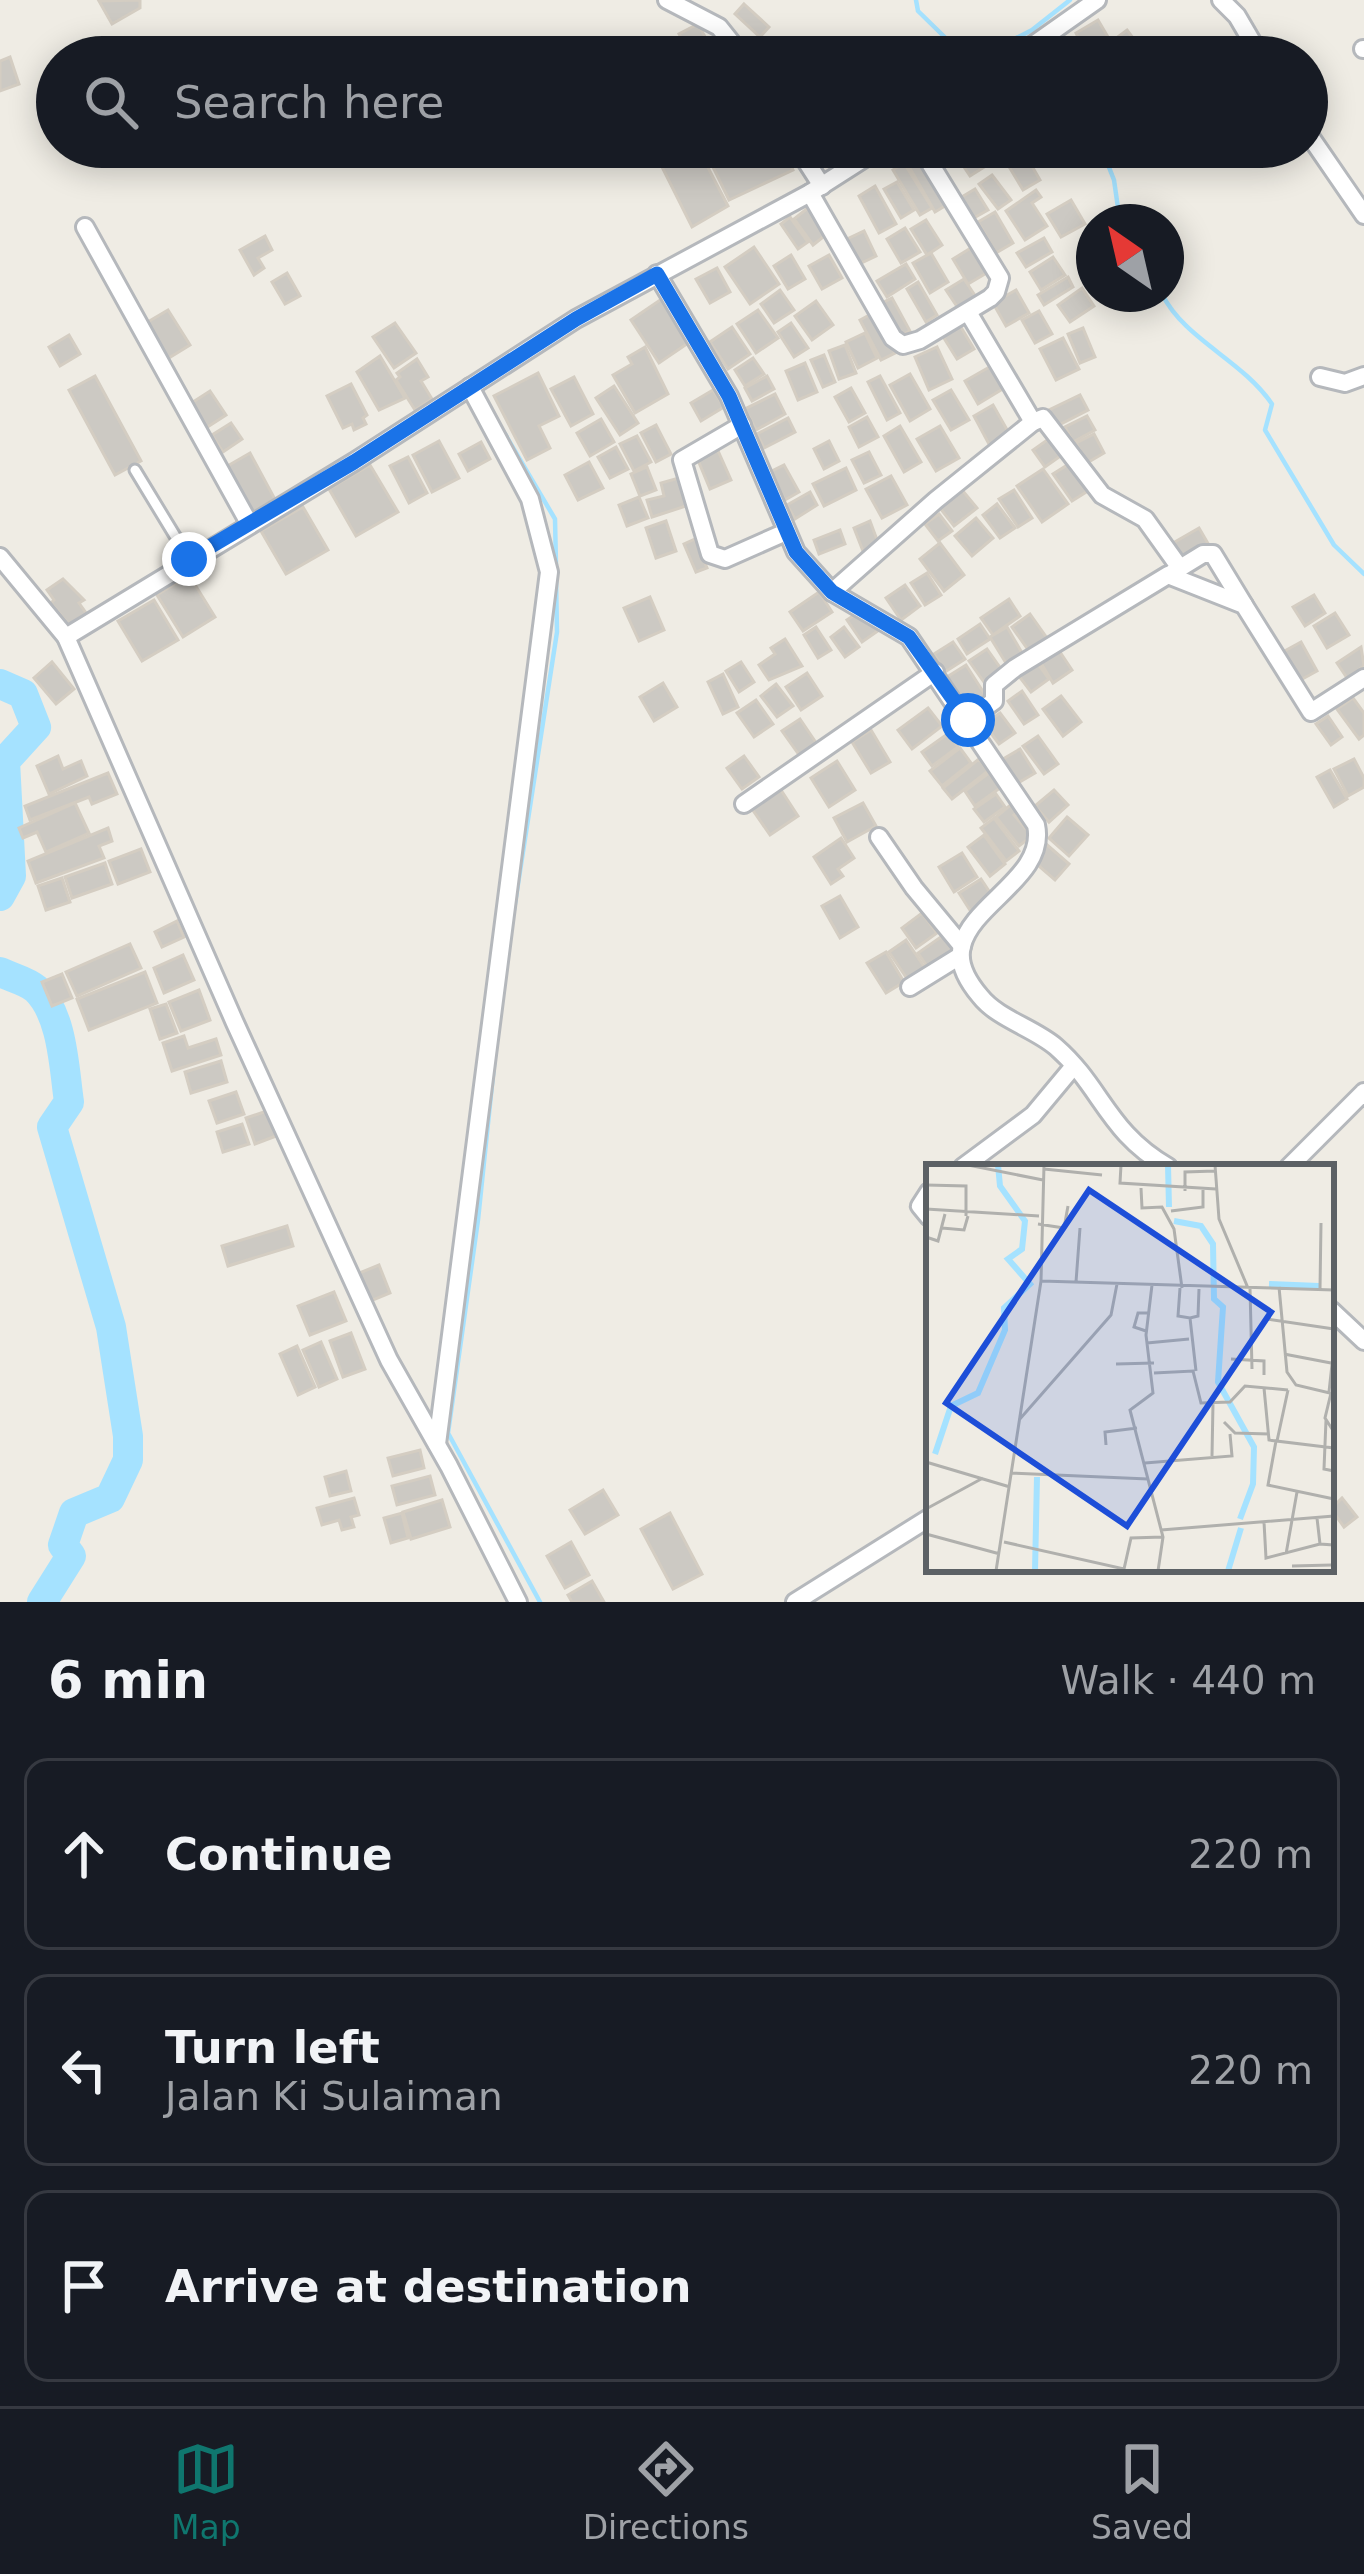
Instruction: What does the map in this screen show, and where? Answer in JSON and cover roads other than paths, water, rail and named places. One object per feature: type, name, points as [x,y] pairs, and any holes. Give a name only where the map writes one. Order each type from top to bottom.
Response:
[{"type":"street","points":[[668,0],[719,27],[726,36]]},
{"type":"street","points":[[1046,36],[1097,0]]},
{"type":"street","points":[[1221,0],[1249,36]]},
{"type":"street","points":[[1328,163],[1364,215]]},
{"type":"street","points":[[807,168],[866,297],[900,344],[920,340],[996,292],[999,273],[933,168]]},
{"type":"street","points":[[66,637],[354,462],[576,319],[849,168]]},
{"type":"street","points":[[85,226],[249,523]]},
{"type":"street","points":[[657,274],[703,346],[796,552],[832,592],[902,631],[935,672],[1036,825],[1038,839],[1032,854],[967,933],[961,951],[910,987]]},
{"type":"street","points":[[968,312],[1033,422]]},
{"type":"street","points":[[1320,377],[1345,382],[1364,376]]},
{"type":"street","points":[[437,1444],[549,572],[530,499],[470,387]]},
{"type":"street","points":[[832,592],[936,500],[1033,422],[1045,420],[1102,495],[1145,519],[1174,572],[1244,605]]},
{"type":"street","points":[[742,425],[682,460],[710,554],[725,559],[786,532]]},
{"type":"street","points":[[968,720],[994,701],[994,685],[1015,668],[1203,554],[1214,554],[1312,712],[1364,678]]},
{"type":"street","points":[[0,557],[66,637],[389,1360],[518,1602]]},
{"type":"street","points":[[744,804],[935,672]]},
{"type":"street","points":[[879,837],[961,951],[967,977],[989,1006],[1051,1044],[1124,1135],[1164,1164]]},
{"type":"street","points":[[967,1164],[1033,1115],[1073,1067]]},
{"type":"street","points":[[1292,1164],[1364,1092]]},
{"type":"street","points":[[1334,1313],[1364,1341]]},
{"type":"street","points":[[795,1602],[926,1520]]},
{"type":"lane","points":[[135,470],[189,559]]},
{"type":"waterway","points":[[916,0],[918,11],[944,36]]},
{"type":"waterway","points":[[1020,36],[1070,0]]},
{"type":"waterway","points":[[1109,168],[1117,204]]},
{"type":"waterway","points":[[1174,312],[1272,404],[1265,430],[1334,545],[1364,574]]},
{"type":"waterway","points":[[505,434],[555,519],[556,565]]},
{"type":"waterway","points":[[514,910],[557,632],[556,577]]},
{"type":"waterway","points":[[0,684],[23,694],[36,727],[5,761],[11,876],[0,896]]},
{"type":"waterway","points":[[0,972],[36,989],[57,1027],[69,1102],[52,1127],[111,1327],[128,1436],[128,1460],[110,1498],[74,1513],[63,1545],[71,1556],[42,1602]]},
{"type":"waterway","points":[[496,1046],[448,1433],[540,1602]]}]
